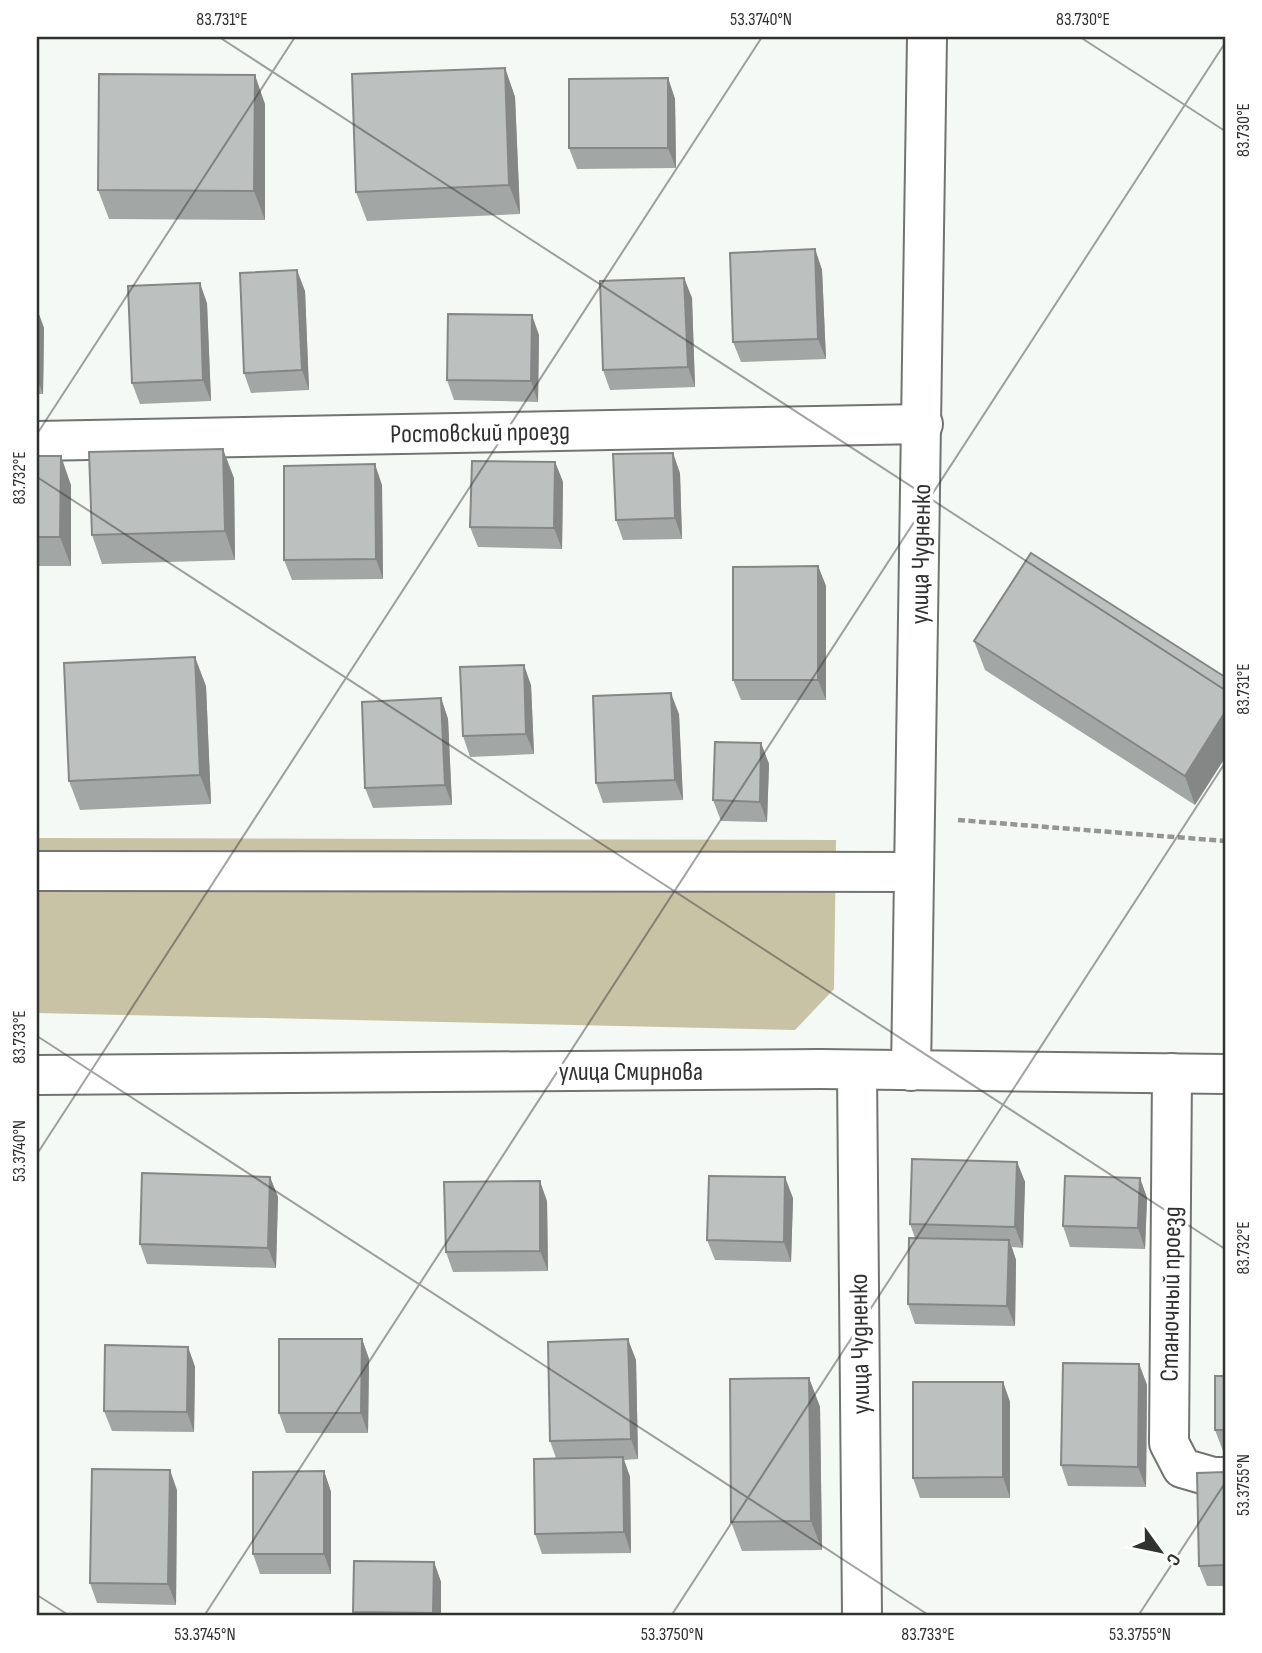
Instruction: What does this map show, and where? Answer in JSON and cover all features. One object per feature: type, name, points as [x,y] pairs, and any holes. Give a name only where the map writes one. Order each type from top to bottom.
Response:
[{"type":"street","name":"улица Чудненко","points":[[911,1071],[927,37]]},
{"type":"street","name":"Ростовский проезд","points":[[37,441],[923,424]]},
{"type":"street","points":[[37,871],[914,872]]},
{"type":"street","name":"улица Чудненко","points":[[857,1071],[862,1616]]},
{"type":"street","name":"улица Смирнова","points":[[37,1075],[857,1071],[1225,1074]]},
{"type":"street","name":"Станочный проезд","points":[[1172,1073],[1169,1443],[1182,1468],[1213,1477],[1225,1477]]},
{"type":"path","points":[[915,816],[1225,841]]},
{"type":"shaded area","points":[[37,838],[836,840],[834,989],[795,1030],[37,1013]]},
{"type":"building","points":[[505,68],[509,185],[356,192],[352,74]]},
{"type":"building","points":[[99,74],[255,75],[254,191],[98,190]]},
{"type":"building","points":[[668,78],[668,148],[569,148],[569,79]]},
{"type":"building","points":[[815,249],[818,339],[733,342],[730,253]]},
{"type":"building","points":[[297,270],[302,370],[244,373],[240,273]]},
{"type":"building","points":[[684,278],[688,367],[603,370],[600,281]]},
{"type":"building","points":[[200,283],[203,380],[132,383],[128,286]]},
{"type":"building","points":[[448,314],[532,315],[531,381],[447,380]]},
{"type":"building","points":[[223,449],[225,531],[92,535],[89,452]]},
{"type":"building","points":[[673,453],[675,518],[616,520],[613,454]]},
{"type":"building","points":[[37,456],[61,456],[60,537],[37,537]]},
{"type":"building","points":[[472,461],[555,462],[554,528],[470,527]]},
{"type":"building","points":[[375,464],[376,559],[284,560],[284,466]]},
{"type":"building","points":[[1031,553],[1225,677],[1225,712],[1185,776],[974,641]]},
{"type":"building","points":[[818,566],[818,680],[733,680],[733,567]]},
{"type":"building","points":[[195,657],[200,775],[69,781],[64,663]]},
{"type":"building","points":[[524,665],[526,734],[463,736],[460,667]]},
{"type":"building","points":[[671,693],[675,780],[596,783],[593,696]]},
{"type":"building","points":[[441,698],[445,785],[365,788],[362,702]]},
{"type":"building","points":[[715,742],[761,743],[760,802],[713,800]]},
{"type":"building","points":[[912,1159],[1017,1162],[1015,1227],[910,1224]]},
{"type":"building","points":[[142,1173],[270,1177],[268,1248],[140,1244]]},
{"type":"building","points":[[709,1176],[785,1177],[784,1242],[707,1240]]},
{"type":"building","points":[[1065,1176],[1140,1178],[1138,1228],[1063,1226]]},
{"type":"building","points":[[540,1181],[540,1251],[446,1252],[444,1182]]},
{"type":"building","points":[[909,1238],[1009,1240],[1007,1306],[908,1304]]},
{"type":"building","points":[[279,1339],[362,1339],[361,1413],[279,1413]]},
{"type":"building","points":[[628,1339],[631,1439],[550,1441],[548,1342]]},
{"type":"building","points":[[105,1345],[188,1347],[187,1412],[104,1411]]},
{"type":"building","points":[[1063,1363],[1139,1364],[1138,1467],[1061,1465]]},
{"type":"building","points":[[1215,1376],[1225,1376],[1225,1430],[1215,1430]]},
{"type":"building","points":[[809,1378],[811,1521],[731,1522],[730,1379]]},
{"type":"building","points":[[913,1382],[1003,1382],[1003,1477],[913,1478]]},
{"type":"building","points":[[623,1457],[624,1532],[535,1534],[534,1459]]},
{"type":"building","points":[[92,1469],[170,1470],[168,1584],[90,1583]]},
{"type":"building","points":[[324,1471],[324,1554],[253,1554],[253,1472]]},
{"type":"building","points":[[1225,1472],[1225,1565],[1199,1566],[1197,1473]]},
{"type":"building","points":[[354,1561],[434,1562],[433,1613],[353,1612]]}]
